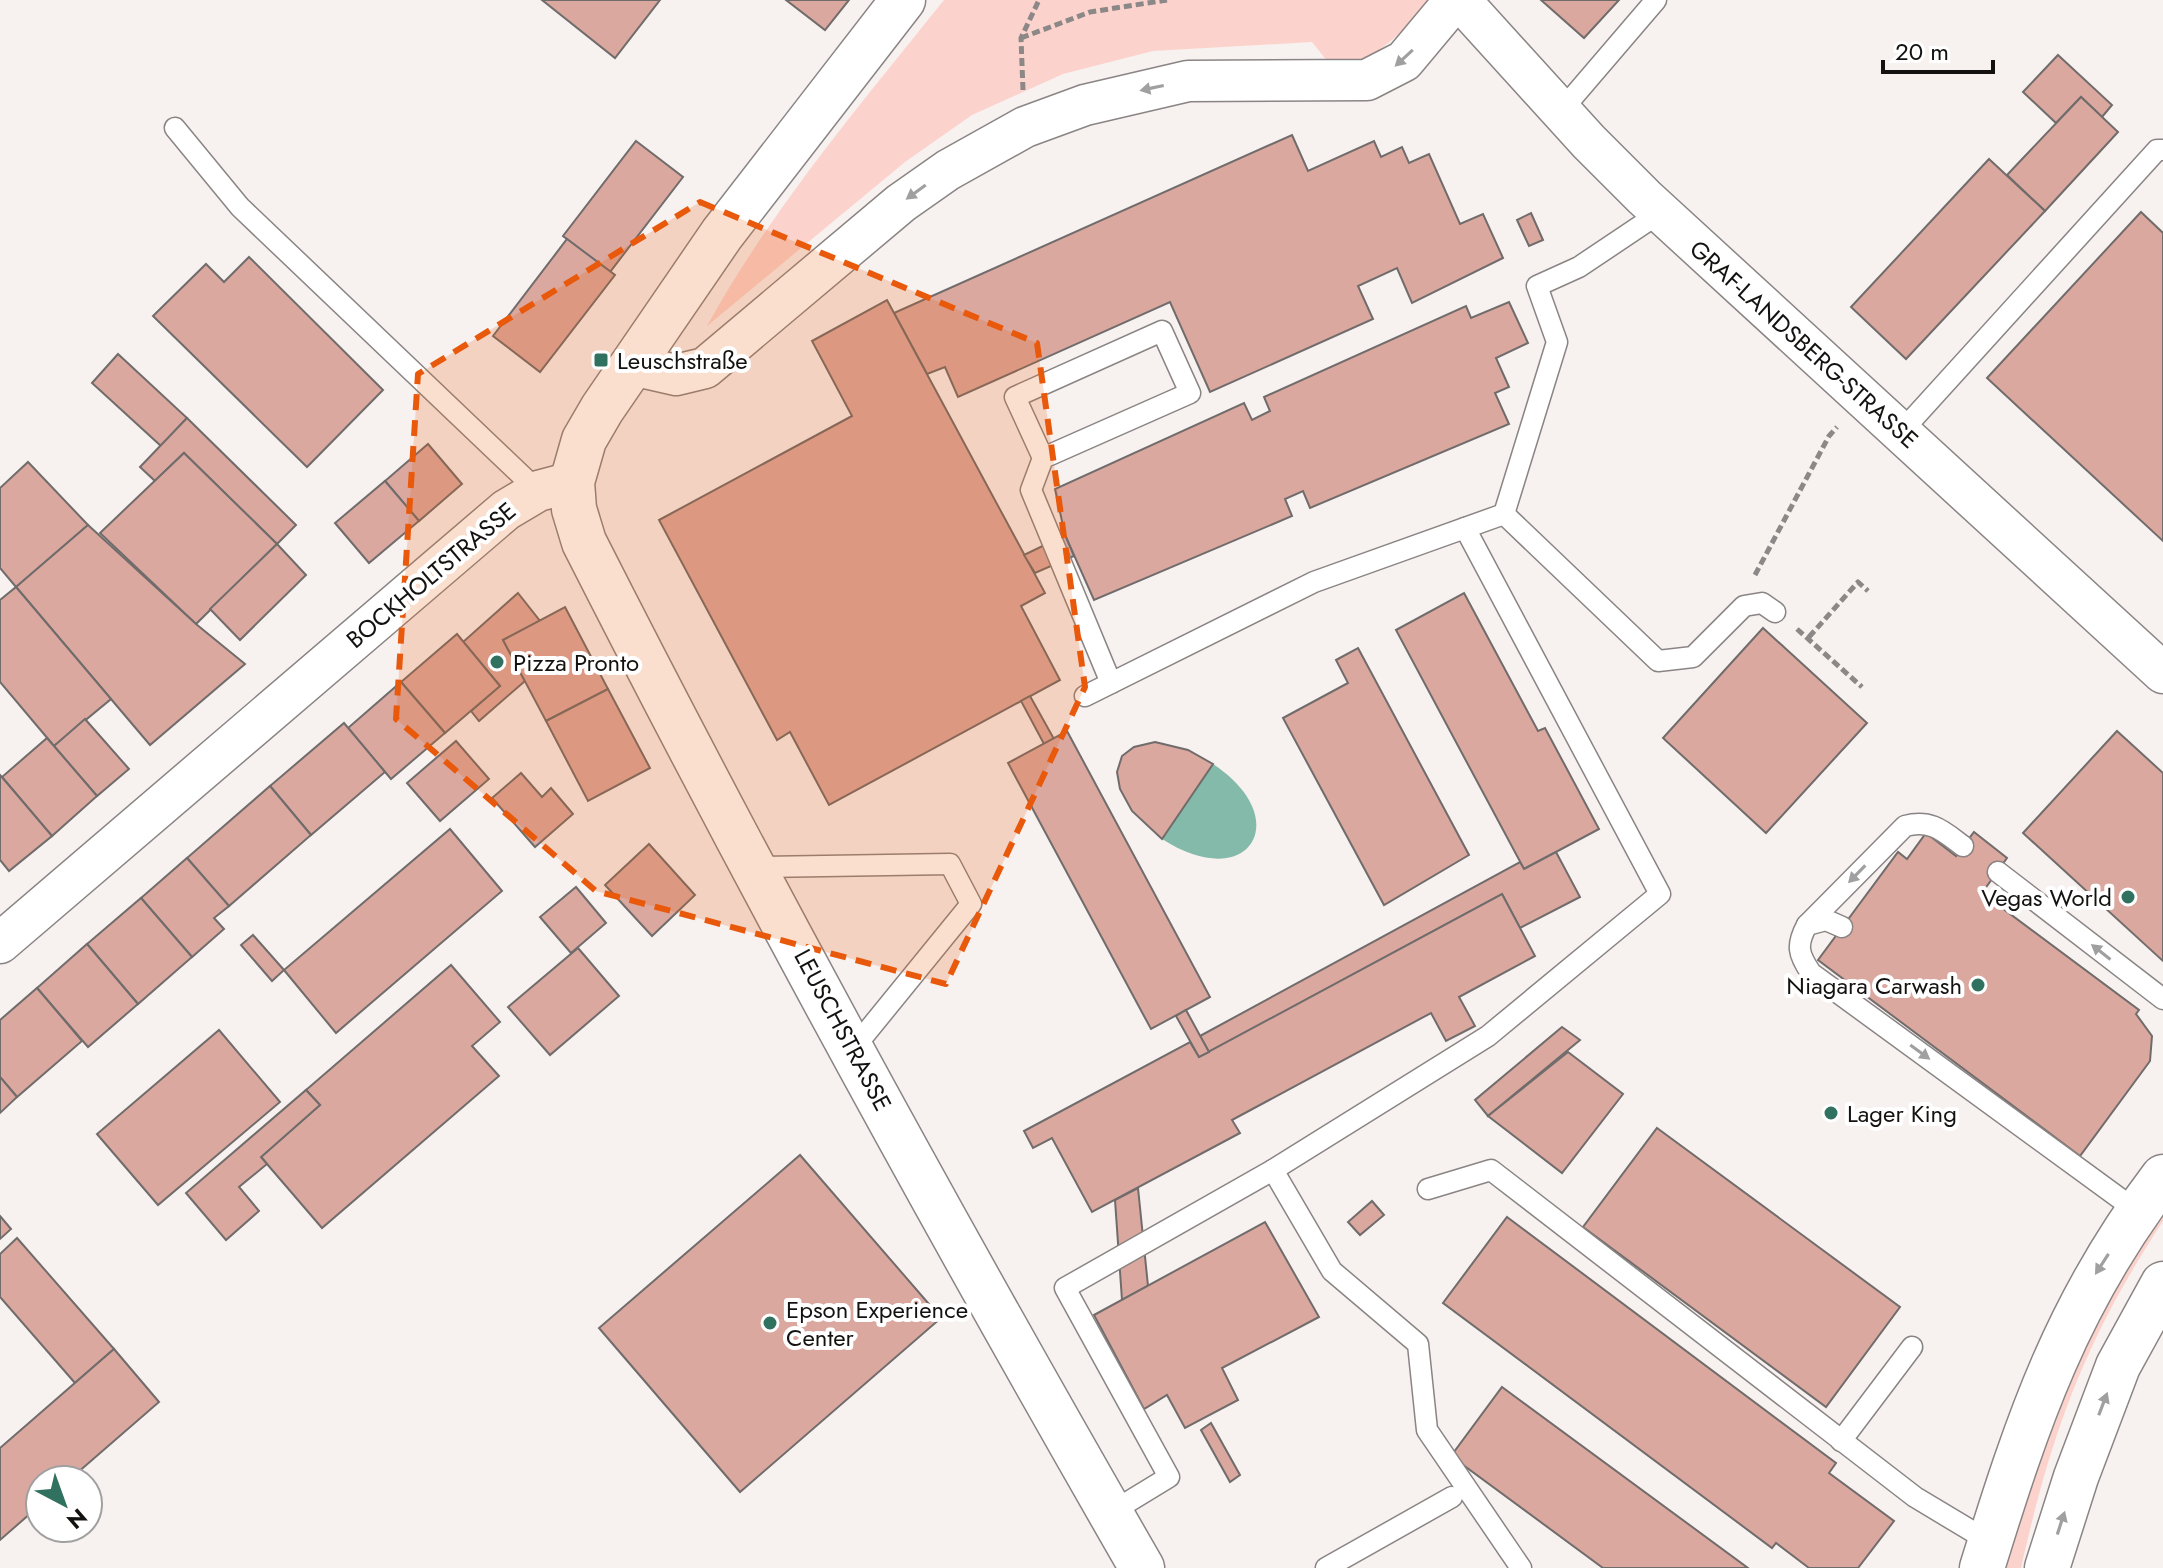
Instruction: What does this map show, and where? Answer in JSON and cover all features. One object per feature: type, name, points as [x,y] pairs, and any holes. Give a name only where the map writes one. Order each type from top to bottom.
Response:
[{"type":"street","points":[[555,486],[632,365],[722,234],[903,0]]},
{"type":"street","points":[[632,365],[676,375],[705,368],[901,203],[973,154],[1025,127],[1085,105],[1188,81],[1367,80],[1404,61],[1458,0]]},
{"type":"street","name":"GRAF-LANDSBERG-STRASSE","points":[[1458,0],[1661,212],[2163,673]]},
{"type":"street","name":"LEUSCHSTRASSE","points":[[555,486],[574,509],[584,542],[754,867],[1142,1568]]},
{"type":"street","name":"BOCKHOLTSTRASSE","points":[[0,943],[506,510],[555,486]]},
{"type":"street","points":[[1986,1555],[2025,1430],[2056,1353],[2095,1275],[2163,1177]]},
{"type":"street","points":[[2047,1568],[2076,1477],[2118,1366],[2163,1284]]},
{"type":"lane","points":[[1561,111],[1656,0]]},
{"type":"lane","points":[[175,128],[240,207],[555,486]]},
{"type":"lane","points":[[1901,432],[2157,150],[2163,150]]},
{"type":"lane","points":[[1504,514],[1557,342],[1537,286],[1579,267],[1661,212]]},
{"type":"lane","points":[[1043,458],[1190,393],[1162,331],[1015,397],[1043,458],[1031,490],[1111,683]]},
{"type":"lane","points":[[1085,696],[1314,582],[1504,514]]},
{"type":"lane","points":[[1504,514],[1658,661],[1693,657],[1744,606],[1762,603],[1775,612]]},
{"type":"lane","points":[[1110,1513],[1169,1477],[1065,1288],[1273,1170],[1488,1036],[1660,894],[1465,528]]},
{"type":"lane","points":[[1963,846],[1935,825],[1922,821],[1905,826],[1888,854],[1807,925],[1798,942],[1800,958],[1811,973],[2137,1211]]},
{"type":"lane","points":[[754,867],[950,864],[971,904],[853,1049]]},
{"type":"lane","points":[[1998,872],[2163,999]]},
{"type":"lane","points":[[1807,925],[1826,920],[1842,927]]},
{"type":"lane","points":[[1273,1170],[1332,1271],[1418,1344],[1427,1430],[1521,1568]]},
{"type":"lane","points":[[1428,1189],[1491,1170],[1986,1555]]},
{"type":"lane","points":[[1841,1441],[1912,1347]]},
{"type":"lane","points":[[1326,1568],[1452,1497]]},
{"type":"path","points":[[1025,127],[1021,38],[1039,0]]},
{"type":"path","points":[[1021,38],[1090,12],[1167,0]]},
{"type":"path","points":[[1744,606],[1745,594],[1829,436]]},
{"type":"path","points":[[1808,637],[1858,582],[1868,591]]},
{"type":"path","points":[[1775,612],[1808,637],[1862,687]]},
{"type":"highlighted area","points":[[700,202],[1037,343],[1085,687],[946,984],[596,891],[396,719],[418,374]]},
{"type":"shaded area","points":[[944,0],[1429,2],[1388,43],[1336,72],[1312,42],[1153,51],[1063,74],[972,115],[905,162],[707,326],[732,282],[788,199]]},
{"type":"shaded area","points":[[1213,764],[1238,785],[1252,807],[1256,827],[1251,843],[1238,854],[1218,859],[1193,854],[1162,839]]},
{"type":"shaded area","points":[[2163,1207],[2163,1221],[2112,1306],[2074,1387],[2045,1472],[2021,1568],[2002,1568],[2031,1480],[2087,1336]]},
{"type":"building","points":[[542,0],[660,0],[615,58]]},
{"type":"building","points":[[786,0],[849,0],[825,30]]},
{"type":"building","points":[[1541,0],[1619,0],[1584,38]]},
{"type":"building","points":[[2058,55],[2112,105],[2102,117],[2081,97],[2056,123],[2023,92]]},
{"type":"building","points":[[2081,97],[2118,132],[2045,211],[2007,175]]},
{"type":"building","points":[[1292,135],[1308,171],[1374,141],[1381,157],[1402,147],[1409,163],[1429,154],[1460,224],[1483,214],[1503,258],[1412,303],[1397,268],[1358,286],[1373,319],[1210,392],[1170,302],[958,397],[945,367],[927,374],[894,313]]},
{"type":"building","points":[[636,141],[683,177],[610,272],[563,236]]},
{"type":"building","points":[[1989,159],[2045,211],[1906,359],[1851,307]]},
{"type":"building","points":[[2141,212],[2163,233],[2163,541],[1987,378]]},
{"type":"building","points":[[1531,213],[1543,240],[1529,246],[1517,220]]},
{"type":"building","points":[[567,239],[615,275],[540,372],[493,336]]},
{"type":"building","points":[[249,257],[383,390],[307,467],[153,316],[206,264],[224,282]]},
{"type":"building","points":[[887,300],[1045,593],[1021,606],[1060,680],[829,805],[790,732],[777,740],[659,520],[852,416],[812,341]]},
{"type":"building","points":[[1509,302],[1528,343],[1496,358],[1509,387],[1495,393],[1509,424],[1310,508],[1303,491],[1285,499],[1292,516],[1094,600],[1065,535],[1055,489],[1244,403],[1252,420],[1270,411],[1264,397],[1466,306],[1471,318]]},
{"type":"building","points":[[118,354],[187,418],[161,446],[92,383]]},
{"type":"building","points":[[187,418],[296,525],[277,544],[184,453],[155,481],[140,467]]},
{"type":"building","points":[[428,444],[462,484],[419,521],[385,481]]},
{"type":"building","points":[[184,453],[277,544],[196,624],[100,533]]},
{"type":"building","points":[[28,462],[88,525],[16,587],[0,568],[0,488]]},
{"type":"building","points":[[385,481],[419,521],[369,563],[335,523]]},
{"type":"building","points":[[88,525],[196,624],[245,664],[150,745],[16,587]]},
{"type":"building","points":[[1065,535],[1074,556],[1035,573],[1024,555]]},
{"type":"building","points":[[277,544],[306,575],[240,640],[210,609]]},
{"type":"building","points":[[16,587],[111,699],[54,746],[0,682],[0,600]]},
{"type":"building","name":"Pizza Pronto","points":[[518,593],[540,621],[503,640],[525,681],[479,721],[471,711],[500,686],[463,642]]},
{"type":"building","points":[[1464,593],[1538,731],[1545,728],[1599,829],[1524,869],[1396,630]]},
{"type":"building","points":[[565,607],[608,689],[546,721],[503,640]]},
{"type":"building","points":[[1763,628],[1867,723],[1766,833],[1663,738]]},
{"type":"building","points":[[457,634],[500,686],[445,733],[401,682]]},
{"type":"building","points":[[1358,648],[1469,855],[1384,905],[1283,718],[1348,683],[1336,660]]},
{"type":"building","points":[[401,682],[445,733],[391,779],[348,728]]},
{"type":"building","points":[[608,689],[650,768],[588,801],[546,721]]},
{"type":"building","points":[[1030,696],[1054,739],[1044,744],[1021,701]]},
{"type":"building","points":[[85,719],[129,769],[97,796],[54,746]]},
{"type":"building","points":[[344,723],[385,772],[311,835],[270,786]]},
{"type":"building","points":[[1067,731],[1210,997],[1151,1029],[1008,763]]},
{"type":"building","name":"Vegas World","points":[[2117,731],[2163,773],[2163,961],[2023,833]]},
{"type":"building","points":[[47,738],[97,796],[52,836],[2,777]]},
{"type":"building","points":[[456,741],[489,779],[440,821],[407,783]]},
{"type":"building","points":[[1155,742],[1188,750],[1213,764],[1162,839],[1132,811],[1120,789],[1117,772],[1122,756],[1134,747]]},
{"type":"building","points":[[521,773],[542,797],[551,788],[573,814],[535,847],[492,798]]},
{"type":"building","points":[[0,775],[52,836],[9,871],[0,860]]},
{"type":"building","points":[[270,786],[311,835],[229,906],[187,858]]},
{"type":"building","points":[[450,829],[502,891],[336,1033],[284,970]]},
{"type":"building","name":"Niagara Carwash","points":[[1974,832],[2007,858],[1982,893],[2139,1010],[2136,1014],[2152,1036],[2150,1061],[2080,1156],[1818,960],[1898,852],[1907,859],[1926,833],[1956,856]]},
{"type":"building","points":[[649,844],[695,895],[652,936],[605,885]]},
{"type":"building","points":[[1556,852],[1580,897],[1520,928],[1502,894],[1209,1052],[1200,1036],[1520,862],[1524,869]]},
{"type":"building","points":[[187,858],[229,906],[214,918],[224,929],[192,957],[141,898]]},
{"type":"building","points":[[576,887],[606,923],[571,953],[540,917]]},
{"type":"building","points":[[1502,894],[1535,956],[1459,997],[1475,1026],[1446,1041],[1431,1013],[1232,1120],[1240,1133],[1092,1212],[1052,1138],[1033,1148],[1024,1131],[1190,1042],[1199,1057]]},
{"type":"building","points":[[141,898],[192,957],[138,1004],[87,944]]},
{"type":"building","points":[[253,935],[284,970],[272,981],[241,945]]},
{"type":"building","points":[[87,944],[138,1004],[88,1047],[37,988]]},
{"type":"building","points":[[578,948],[619,996],[550,1055],[508,1007]]},
{"type":"building","points":[[451,965],[500,1022],[472,1046],[499,1076],[322,1228],[261,1157],[320,1105],[306,1090]]},
{"type":"building","points":[[37,988],[82,1041],[17,1097],[0,1077],[0,1020]]},
{"type":"building","points":[[1186,1010],[1209,1052],[1199,1057],[1176,1016]]},
{"type":"building","points":[[1562,1027],[1580,1040],[1488,1116],[1475,1100]]},
{"type":"building","points":[[219,1030],[280,1102],[158,1205],[97,1134]]},
{"type":"building","points":[[1568,1052],[1623,1094],[1562,1173],[1488,1116]]},
{"type":"building","points":[[0,1077],[17,1097],[0,1113]]},
{"type":"building","points":[[306,1090],[320,1105],[261,1157],[267,1164],[239,1187],[259,1211],[226,1240],[186,1193]]},
{"type":"building","points":[[1657,1128],[1900,1307],[1826,1407],[1583,1227]]},
{"type":"building","name":"Epson Experience Center","points":[[800,1155],[941,1318],[740,1492],[599,1328]]},
{"type":"building","points":[[1138,1188],[1148,1286],[1122,1300],[1115,1200]]},
{"type":"building","points":[[1372,1201],[1384,1215],[1360,1235],[1348,1222]]},
{"type":"building","points":[[0,1216],[11,1229],[0,1239]]},
{"type":"building","points":[[1507,1217],[1836,1463],[1829,1473],[1894,1521],[1858,1568],[1809,1568],[1776,1543],[1772,1548],[1443,1303]]},
{"type":"building","points":[[1265,1222],[1319,1317],[1222,1368],[1238,1400],[1185,1428],[1167,1395],[1144,1409],[1094,1315]]},
{"type":"building","points":[[17,1238],[114,1349],[75,1383],[0,1297],[0,1254]]},
{"type":"building","points":[[114,1349],[159,1402],[87,1464],[24,1464],[24,1519],[0,1540],[0,1448]]},
{"type":"building","points":[[1502,1387],[1748,1568],[1603,1568],[1451,1456]]},
{"type":"building","points":[[1211,1423],[1240,1475],[1230,1482],[1201,1430]]},
{"type":"place","name":"Leuschstraße","points":[[601,360]]},
{"type":"place","name":"Pizza Pronto","points":[[497,662]]},
{"type":"place","name":"Vegas World","points":[[2128,897]]},
{"type":"place","name":"Niagara Carwash","points":[[1978,985]]},
{"type":"place","name":"Lager King","points":[[1831,1113]]},
{"type":"place","name":"Epson Experience Center","points":[[770,1323]]}]
